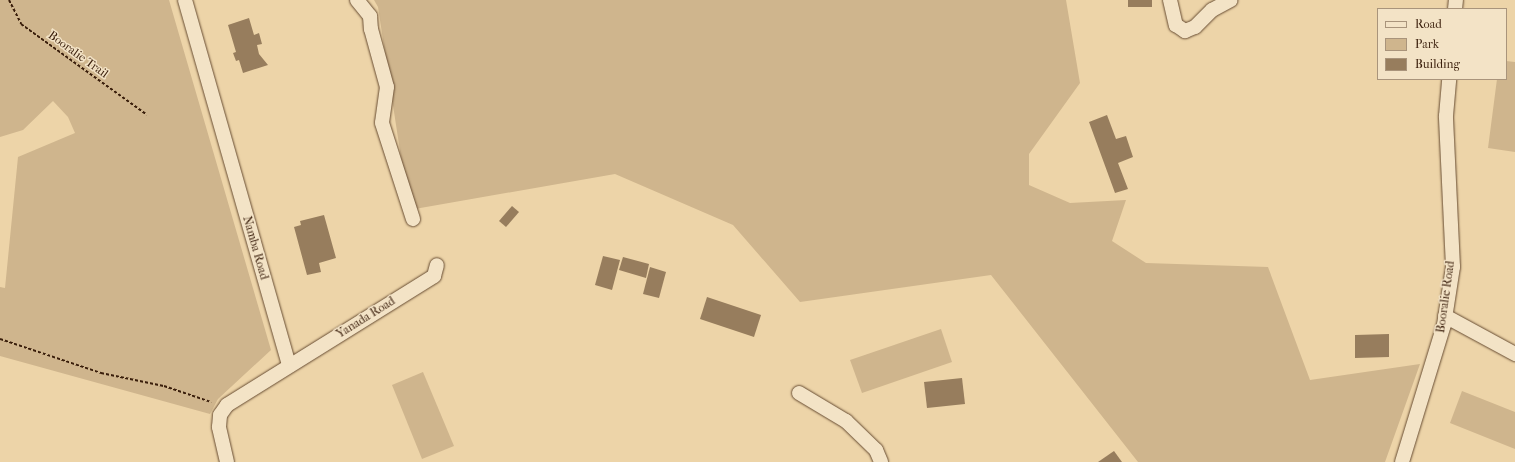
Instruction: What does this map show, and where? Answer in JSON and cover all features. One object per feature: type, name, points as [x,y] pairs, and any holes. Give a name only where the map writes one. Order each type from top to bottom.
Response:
[{"type":"street","name":"Namba Road","points":[[185,0],[289,366]]},
{"type":"street","points":[[357,0],[370,16],[370,29],[387,87],[382,123],[413,219]]},
{"type":"street","points":[[1170,0],[1176,25],[1185,31],[1196,27],[1212,10],[1231,0]]},
{"type":"street","name":"Booralie Road","points":[[1402,462],[1446,316],[1453,267],[1446,116],[1449,80]]},
{"type":"street","name":"Yanada Road","points":[[289,366],[434,276],[437,265]]},
{"type":"street","points":[[1446,316],[1515,354]]},
{"type":"street","points":[[227,462],[219,427],[223,410],[234,400],[289,366]]},
{"type":"street","points":[[799,393],[846,421],[876,450],[882,462]]},
{"type":"path","name":"Booralie Trail","points":[[9,0],[21,24],[147,115]]},
{"type":"path","points":[[0,338],[101,373],[164,386],[211,402]]},
{"type":"green space","points":[[0,0],[169,0],[271,350],[218,399],[210,414],[0,356],[0,287],[5,288],[18,157],[75,133],[68,117],[53,101],[23,130],[0,137]]},
{"type":"green space","points":[[374,0],[1066,0],[1080,83],[1029,154],[1029,185],[1070,203],[1126,200],[1112,241],[1146,263],[1268,267],[1310,380],[1420,364],[1385,462],[1138,462],[991,275],[800,302],[733,225],[615,174],[409,210],[378,7]]},
{"type":"green space","points":[[1507,61],[1515,62],[1515,152],[1488,148],[1497,80],[1507,80]]},
{"type":"green space","points":[[941,329],[952,362],[862,393],[850,360]]},
{"type":"green space","points":[[423,372],[454,446],[422,459],[392,385]]},
{"type":"green space","points":[[1462,391],[1515,412],[1515,449],[1450,423]]},
{"type":"building","points":[[1128,0],[1152,0],[1152,7],[1128,7]]},
{"type":"building","points":[[249,18],[254,35],[259,33],[262,44],[257,45],[259,54],[268,65],[243,73],[239,60],[236,61],[233,53],[236,52],[228,25]]},
{"type":"building","points":[[1107,115],[1116,139],[1126,136],[1133,157],[1118,163],[1128,189],[1115,193],[1089,122]]},
{"type":"building","points":[[512,206],[519,212],[506,227],[499,221]]},
{"type":"building","points":[[324,215],[336,258],[319,263],[321,272],[307,275],[294,227],[301,225],[300,221]]},
{"type":"building","points":[[603,256],[620,260],[612,290],[595,285]]},
{"type":"building","points":[[623,257],[649,264],[646,278],[619,270]]},
{"type":"building","points":[[650,267],[666,272],[659,298],[643,294]]},
{"type":"building","points":[[707,297],[761,315],[754,337],[700,319]]},
{"type":"building","points":[[1389,334],[1389,357],[1355,358],[1355,335]]},
{"type":"building","points":[[962,378],[965,404],[927,408],[924,382]]},
{"type":"building","points":[[1114,451],[1122,462],[1098,462]]}]
